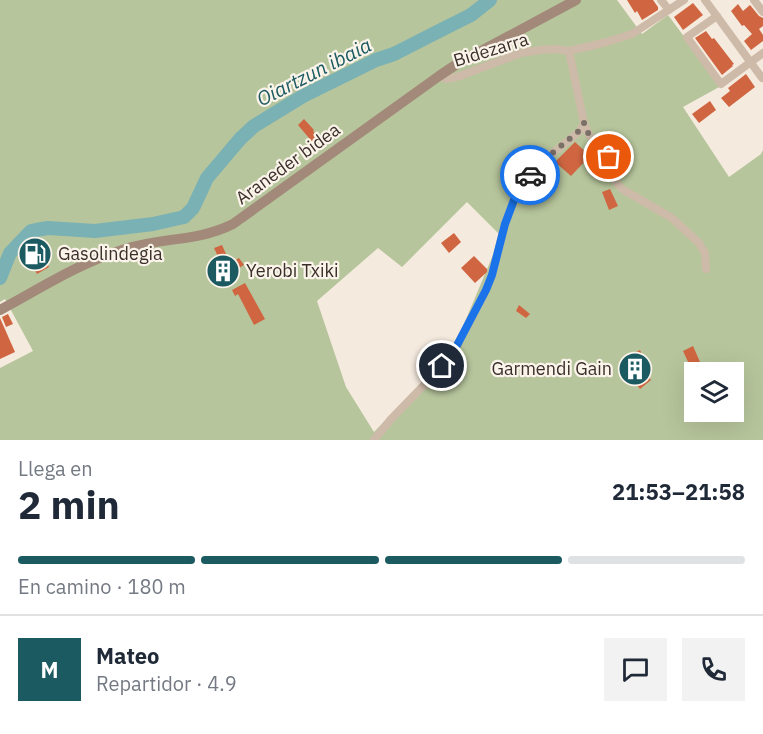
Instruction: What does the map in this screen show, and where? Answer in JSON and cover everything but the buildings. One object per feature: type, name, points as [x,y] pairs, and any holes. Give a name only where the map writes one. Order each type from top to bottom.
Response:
[{"type":"street","name":"Araneder bidea","points":[[0,310],[101,257],[145,243],[205,235],[233,224],[457,64],[576,0]]},
{"type":"street","points":[[661,0],[669,10]]},
{"type":"street","name":"Bidezarra","points":[[439,76],[447,79],[460,76],[520,54],[555,49],[569,51],[607,42],[632,34],[684,0]]},
{"type":"street","points":[[705,0],[762,78]]},
{"type":"street","points":[[754,0],[763,12]]},
{"type":"street","points":[[717,16],[687,37],[721,84],[763,53]]},
{"type":"street","points":[[569,51],[584,123],[589,135],[613,163],[616,182],[622,189],[672,218],[699,243],[705,254],[706,269]]},
{"type":"street","points":[[374,440],[453,353],[492,275],[505,224],[514,200],[537,166],[580,130],[584,123]]},
{"type":"green space","points":[[0,0],[617,0],[642,34],[668,15],[721,86],[683,107],[729,177],[761,154],[763,150],[763,440],[0,440],[0,368],[33,351],[5,299],[0,302]],"holes":[[[467,202],[501,236],[453,350],[374,432],[346,387],[317,301],[378,248],[402,267]]]},
{"type":"waterway","name":"Oiartzun ibaia","points":[[0,278],[10,253],[31,231],[48,228],[95,231],[153,224],[184,217],[193,208],[207,178],[254,126],[303,96],[471,15],[490,0]]},
{"type":"way so far","points":[[530,175],[537,166],[580,130],[584,123],[589,135],[609,157]]},
{"type":"place","name":"Gasolindegia","points":[[35,254]]},
{"type":"place","name":"Yerobi Txiki","points":[[223,271]]},
{"type":"place","name":"Garmendi Gain","points":[[635,369]]},
{"type":"route","points":[[442,366],[453,353],[486,290],[514,200],[530,175]]}]
